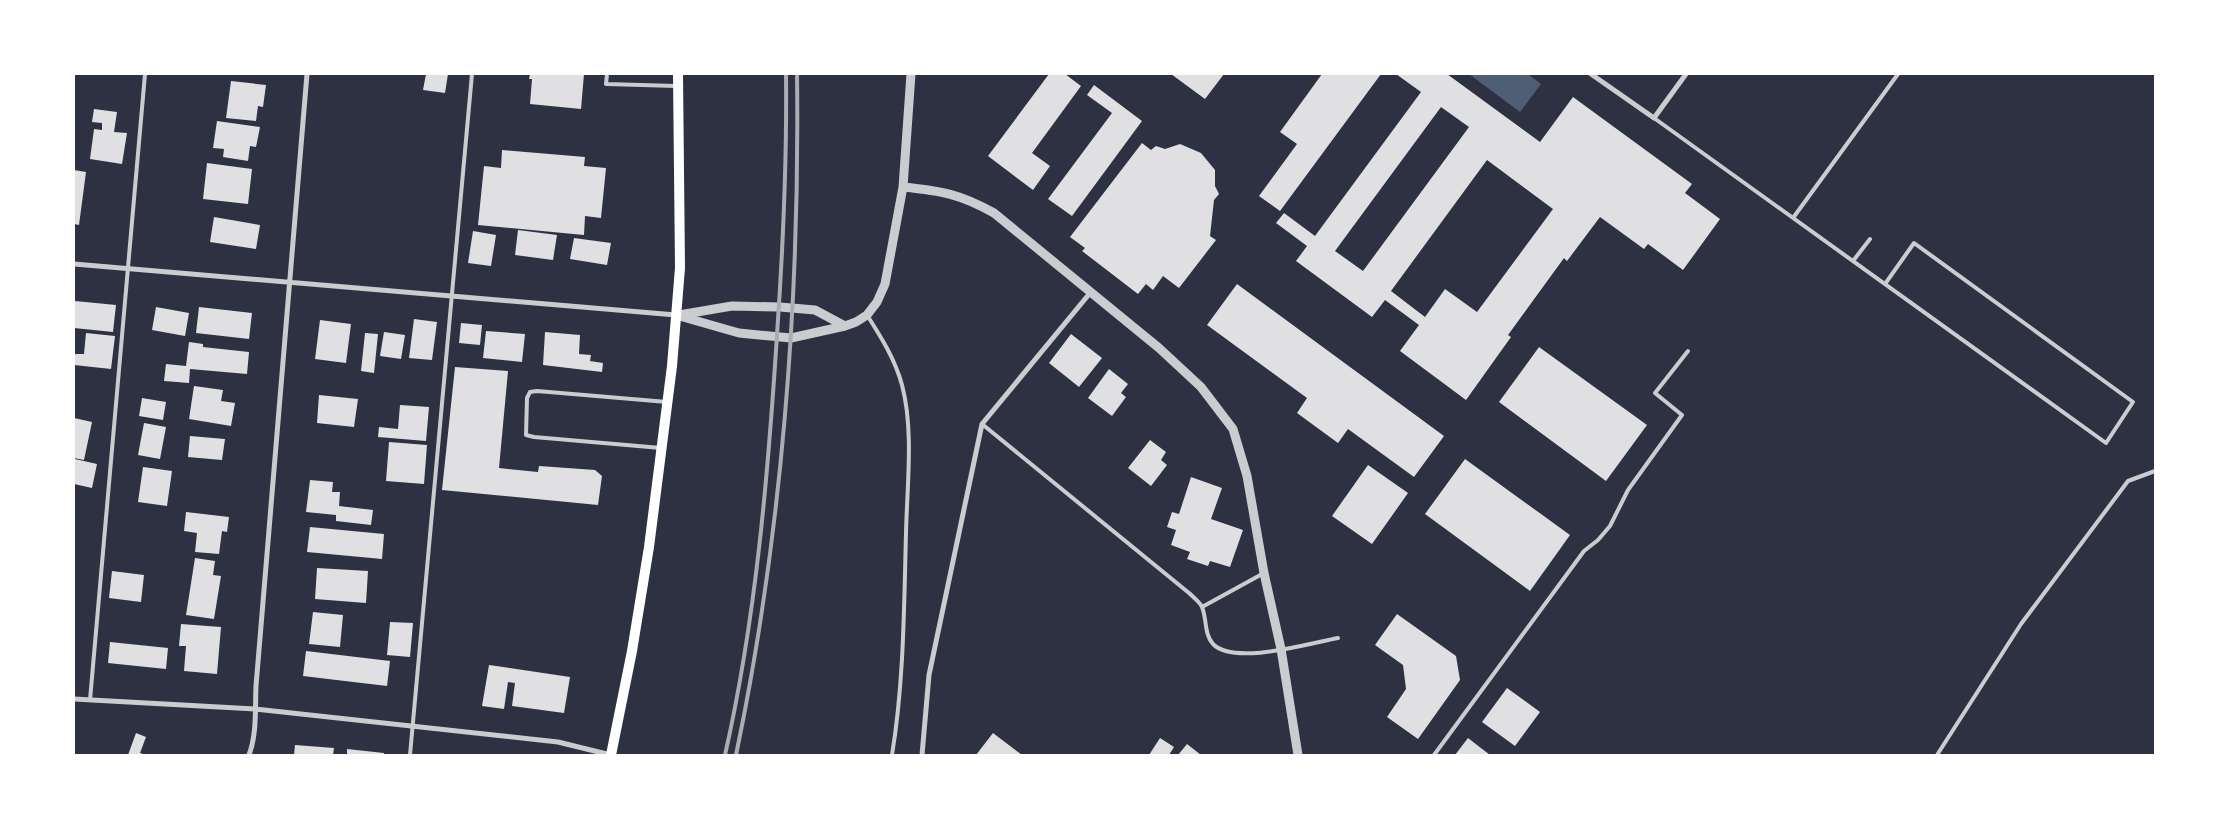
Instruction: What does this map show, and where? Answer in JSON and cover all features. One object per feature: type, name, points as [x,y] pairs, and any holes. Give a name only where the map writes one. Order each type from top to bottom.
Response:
[{"type":"main road","points":[[611,755],[632,651],[661,448],[676,315],[680,268],[678,74]]},
{"type":"street","points":[[249,755],[253,745],[307,74]]},
{"type":"street","points":[[74,264],[676,315],[739,333],[767,337],[791,338],[845,326],[867,315],[877,302],[885,284],[903,187],[912,74]]},
{"type":"street","points":[[1591,74],[1654,118],[1686,74]]},
{"type":"street","points":[[903,187],[938,190],[968,198],[994,213],[1159,348],[1200,387],[1233,430],[1247,476],[1264,573],[1281,649],[1298,755]]},
{"type":"street","points":[[922,755],[929,675],[982,424],[1090,293]]},
{"type":"street","points":[[676,315],[732,306],[780,307],[815,310],[845,326]]},
{"type":"street","points":[[74,699],[255,709],[558,742],[611,755]]},
{"type":"lane","points":[[90,700],[145,74]]},
{"type":"lane","points":[[410,755],[472,74]]},
{"type":"lane","points":[[607,74],[606,84],[678,86]]},
{"type":"lane","points":[[1792,218],[1898,74]]},
{"type":"lane","points":[[1654,118],[2106,443],[2133,402],[1914,243],[1885,284]]},
{"type":"lane","points":[[1853,261],[1870,239]]},
{"type":"lane","points":[[867,315],[890,352],[902,386],[908,427],[902,638],[896,734],[892,755]]},
{"type":"lane","points":[[1434,755],[1584,550],[1598,540],[1610,526],[1628,490],[1682,415],[1655,393],[1688,351]]},
{"type":"lane","points":[[661,448],[526,435],[527,398],[530,392],[537,391],[667,402]]},
{"type":"lane","points":[[982,424],[1189,593],[1202,607],[1205,628],[1213,644],[1225,652],[1242,654],[1338,638]]},
{"type":"lane","points":[[1937,755],[2022,624],[2128,481],[2155,471]]},
{"type":"lane","points":[[1202,607],[1264,573]]},
{"type":"water","points":[[1469,74],[1528,74],[1541,84],[1520,112]]},
{"type":"building","points":[[426,74],[448,74],[445,93],[423,90]]},
{"type":"building","points":[[530,74],[584,74],[581,109],[530,104],[532,79],[529,79]]},
{"type":"building","points":[[1049,74],[1065,74],[1081,86],[1032,153],[1050,166],[1033,190],[988,156]]},
{"type":"building","points":[[1171,74],[1224,74],[1205,99]]},
{"type":"building","points":[[1322,74],[1381,74],[1280,211],[1259,196],[1297,144],[1280,132]]},
{"type":"building","points":[[1396,74],[1447,74],[1540,142],[1573,97],[1692,184],[1685,193],[1720,219],[1683,270],[1648,244],[1644,249],[1600,217],[1567,261],[1564,258],[1508,335],[1511,337],[1466,400],[1400,351],[1419,325],[1385,300],[1372,317],[1296,261],[1307,246],[1276,223],[1284,213],[1315,236],[1421,92]],"holes":[[[1441,107],[1469,127],[1363,271],[1335,251]],[[1487,160],[1553,209],[1477,312],[1445,289],[1425,317],[1391,291]]]},
{"type":"building","points":[[231,81],[266,85],[263,107],[258,106],[256,121],[226,118]]},
{"type":"building","points":[[1094,85],[1142,121],[1072,216],[1048,199],[1112,113],[1087,95]]},
{"type":"building","points":[[94,109],[117,112],[114,132],[127,133],[122,164],[90,159],[94,129],[102,130],[102,123],[92,122]]},
{"type":"building","points":[[217,121],[260,127],[256,147],[250,146],[248,161],[223,157],[224,149],[213,148]]},
{"type":"building","points":[[1142,143],[1151,150],[1156,146],[1165,149],[1180,144],[1201,153],[1215,170],[1215,186],[1219,194],[1214,200],[1210,236],[1216,240],[1179,288],[1163,276],[1153,290],[1146,284],[1138,294],[1082,251],[1085,248],[1070,237]]},
{"type":"building","points":[[502,150],[585,157],[584,166],[606,168],[601,218],[585,216],[584,235],[478,225],[484,166],[501,168]]},
{"type":"building","points":[[207,163],[252,169],[248,204],[203,199]]},
{"type":"building","points":[[74,170],[86,172],[79,225],[74,224]]},
{"type":"building","points":[[214,217],[260,225],[256,249],[210,242]]},
{"type":"building","points":[[518,230],[557,235],[553,260],[515,255]]},
{"type":"building","points":[[473,231],[496,235],[491,266],[468,263]]},
{"type":"building","points":[[574,238],[611,243],[607,265],[570,259]]},
{"type":"building","points":[[1237,284],[1444,436],[1414,477],[1348,429],[1338,443],[1297,413],[1307,398],[1207,325]]},
{"type":"building","points":[[75,301],[116,305],[113,332],[74,328]]},
{"type":"building","points":[[156,307],[189,313],[185,336],[152,330]]},
{"type":"building","points":[[199,307],[252,313],[249,339],[196,333]]},
{"type":"building","points":[[414,319],[437,322],[432,360],[409,358]]},
{"type":"building","points":[[320,320],[351,324],[346,363],[315,359]]},
{"type":"building","points":[[461,323],[482,325],[480,345],[459,343]]},
{"type":"building","points":[[486,331],[525,334],[522,362],[483,358]]},
{"type":"building","points":[[384,332],[405,335],[401,359],[380,356]]},
{"type":"building","points":[[545,332],[580,335],[579,354],[591,355],[590,361],[603,363],[602,372],[543,365]]},
{"type":"building","points":[[86,333],[115,336],[111,369],[74,365],[75,354],[84,354]]},
{"type":"building","points":[[365,333],[378,334],[374,373],[361,371]]},
{"type":"building","points":[[1071,334],[1102,358],[1079,387],[1049,363]]},
{"type":"building","points":[[189,342],[203,344],[203,347],[249,352],[247,374],[190,369],[189,383],[164,381],[166,364],[186,366]]},
{"type":"building","points":[[1539,347],[1647,425],[1606,481],[1499,402]]},
{"type":"building","points":[[455,367],[508,371],[499,468],[538,472],[539,466],[595,470],[602,476],[598,505],[442,490]]},
{"type":"building","points":[[1109,369],[1128,384],[1121,393],[1126,397],[1112,416],[1088,398]]},
{"type":"building","points":[[194,386],[223,390],[221,401],[235,403],[231,426],[189,419]]},
{"type":"building","points":[[319,395],[358,399],[354,427],[317,423]]},
{"type":"building","points":[[142,398],[166,402],[163,420],[139,416]]},
{"type":"building","points":[[400,405],[429,407],[426,441],[378,437],[379,427],[398,429]]},
{"type":"building","points":[[74,418],[92,422],[84,460],[74,458]]},
{"type":"building","points":[[144,423],[166,427],[160,459],[138,455]]},
{"type":"building","points":[[190,436],[225,439],[222,460],[188,457]]},
{"type":"building","points":[[1150,440],[1166,452],[1161,460],[1167,465],[1151,486],[1128,468]]},
{"type":"building","points":[[389,442],[427,445],[424,484],[386,481]]},
{"type":"building","points":[[75,459],[97,464],[92,488],[74,484]]},
{"type":"building","points":[[1465,459],[1570,535],[1530,591],[1425,514]]},
{"type":"building","points":[[1368,465],[1408,493],[1372,544],[1332,516]]},
{"type":"building","points":[[143,467],[172,471],[167,506],[138,502]]},
{"type":"building","points":[[1191,477],[1222,488],[1211,519],[1243,530],[1230,567],[1210,561],[1208,566],[1187,559],[1190,552],[1171,545],[1176,530],[1167,527],[1172,512],[1179,514]]},
{"type":"building","points":[[310,480],[333,482],[332,492],[340,492],[339,506],[373,510],[371,525],[336,521],[336,515],[306,512]]},
{"type":"building","points":[[186,512],[229,517],[227,532],[222,531],[219,554],[195,552],[197,533],[184,531]]},
{"type":"building","points":[[310,527],[384,534],[382,559],[307,552]]},
{"type":"building","points":[[195,558],[215,561],[213,575],[221,576],[214,619],[186,615]]},
{"type":"building","points":[[317,568],[368,571],[366,603],[315,599]]},
{"type":"building","points":[[112,571],[144,575],[141,602],[109,598]]},
{"type":"building","points":[[313,612],[343,615],[340,647],[309,644]]},
{"type":"building","points":[[1397,614],[1456,656],[1460,680],[1418,739],[1387,717],[1406,689],[1403,665],[1375,645]]},
{"type":"building","points":[[390,622],[413,623],[410,657],[387,655]]},
{"type":"building","points":[[181,624],[221,627],[217,674],[184,671],[186,646],[179,646]]},
{"type":"building","points":[[110,642],[168,648],[166,669],[108,663]]},
{"type":"building","points":[[306,651],[390,661],[387,686],[303,676]]},
{"type":"building","points":[[489,665],[570,677],[564,713],[512,706],[515,683],[508,682],[504,709],[482,706]]},
{"type":"building","points":[[1507,688],[1540,712],[1515,746],[1482,722]]},
{"type":"building","points":[[136,733],[146,737],[140,753],[146,755],[128,755]]},
{"type":"building","points":[[993,733],[1022,755],[976,755]]},
{"type":"building","points":[[1160,738],[1174,747],[1169,755],[1149,755]]},
{"type":"building","points":[[1468,738],[1490,755],[1455,755]]},
{"type":"building","points":[[1187,744],[1201,755],[1178,755]]},
{"type":"building","points":[[295,745],[334,748],[333,755],[294,755]]},
{"type":"building","points":[[347,749],[384,753],[384,755],[347,755]]},
{"type":"railway","points":[[725,755],[736,703],[753,599],[765,493],[783,237],[786,74]]},
{"type":"railway","points":[[736,755],[752,672],[765,588],[785,416],[795,244],[797,74]]}]
